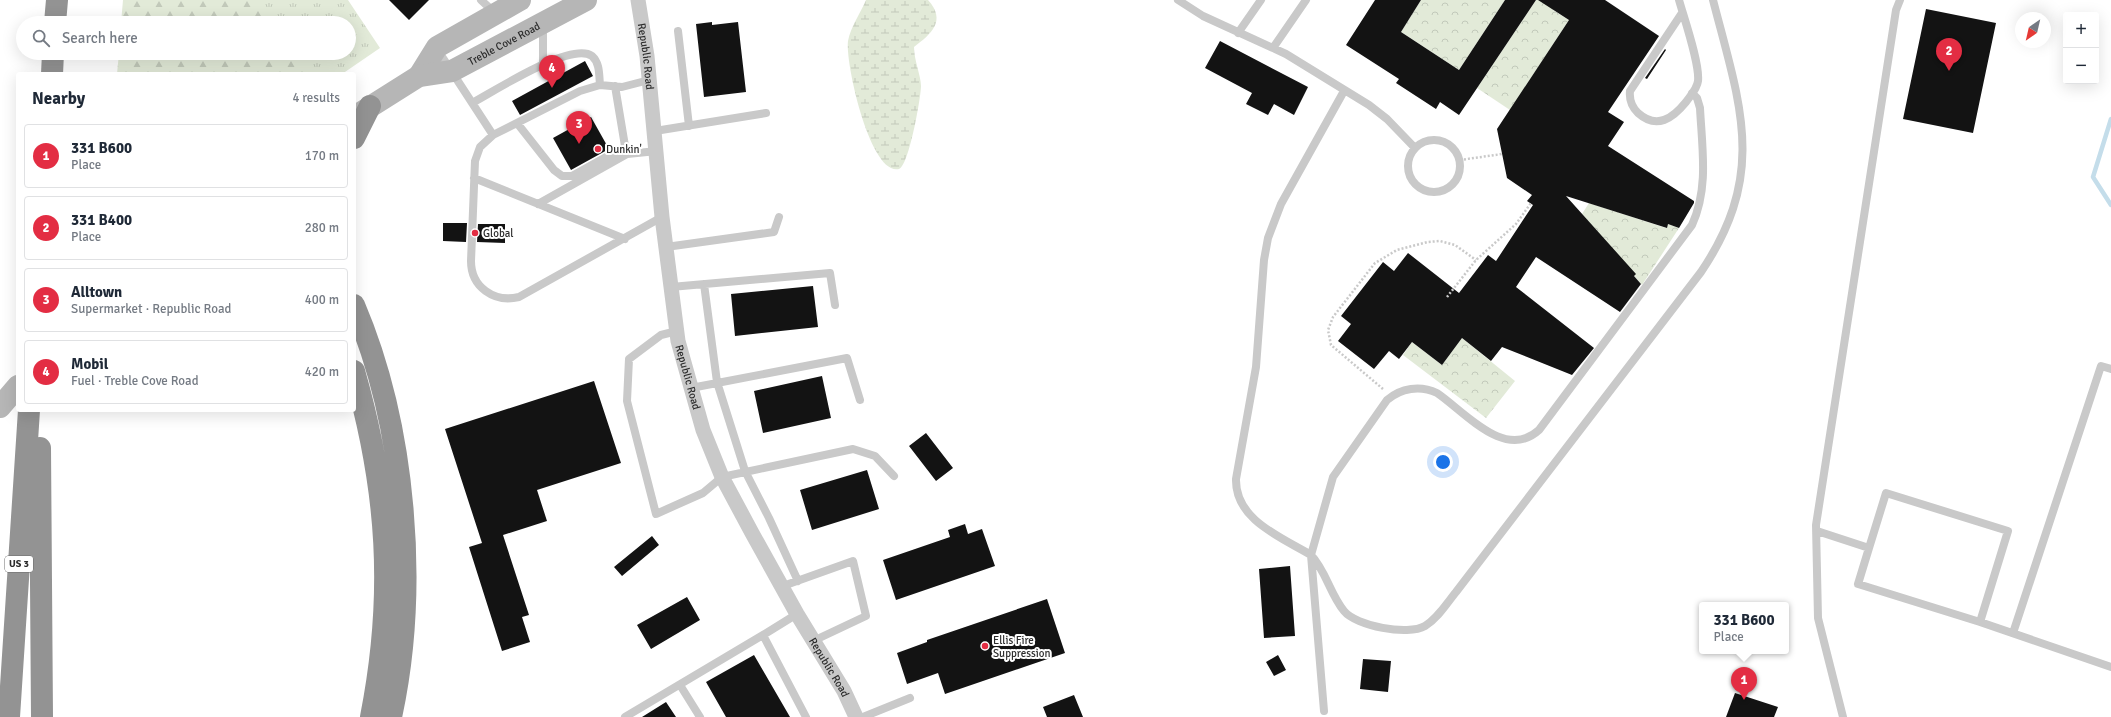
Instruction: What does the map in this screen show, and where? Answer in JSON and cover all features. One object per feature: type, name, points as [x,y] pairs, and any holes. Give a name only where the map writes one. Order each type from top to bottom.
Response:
[{"type":"highway","points":[[56,16],[57,0]]},
{"type":"highway","points":[[52,72],[53,60]]},
{"type":"highway","points":[[356,131],[362,111]]},
{"type":"highway","points":[[356,311],[378,373],[393,440],[401,498],[404,540],[405,601],[400,661],[391,717]]},
{"type":"highway","points":[[356,379],[374,447],[381,492],[386,555],[383,634],[371,717]]},
{"type":"highway","name":"US 3","points":[[9,717],[29,412]]},
{"type":"highway","points":[[39,412],[42,717]]},
{"type":"main road","name":"Treble Cove Road","points":[[419,76],[437,47],[489,7],[520,0]]},
{"type":"main road","name":"Treble Cove Road","points":[[362,111],[419,76],[452,71],[586,0]]},
{"type":"main road","points":[[489,7],[510,39]]},
{"type":"main road","points":[[0,407],[16,388]]},
{"type":"street","name":"Republic Road","points":[[638,0],[655,131],[662,218],[677,331],[703,430],[722,476],[797,614],[844,691],[856,717]]},
{"type":"lane","points":[[1178,0],[1204,16],[1273,48],[1382,114],[1415,148]]},
{"type":"lane","points":[[1238,33],[1261,0]]},
{"type":"lane","points":[[1273,48],[1306,0]]},
{"type":"lane","points":[[1679,0],[1698,72],[1698,83],[1675,114],[1659,122],[1651,121],[1643,118],[1633,108],[1629,98],[1632,88],[1682,13]]},
{"type":"lane","points":[[1344,91],[1281,204],[1270,232],[1263,267],[1256,367],[1236,479],[1238,498],[1248,513],[1261,524],[1311,555],[1323,571],[1343,609],[1354,619],[1365,623],[1406,630],[1419,629],[1431,622],[1456,592],[1701,272],[1719,244],[1729,222],[1739,187],[1743,164],[1742,126],[1738,98],[1713,0]]},
{"type":"lane","points":[[1843,717],[1818,618],[1816,525],[1850,311],[1883,85],[1896,10],[1900,0]]},
{"type":"lane","points":[[542,64],[543,22]]},
{"type":"lane","points":[[678,31],[688,126]]},
{"type":"lane","points":[[437,47],[493,135]]},
{"type":"lane","points":[[472,103],[542,64],[581,52],[590,55],[596,60],[600,85]]},
{"type":"lane","points":[[649,80],[622,87],[600,85],[580,91],[493,135],[483,144],[477,154],[474,178],[471,267],[477,282],[483,289],[494,296],[506,298],[519,297],[662,218]]},
{"type":"lane","points":[[615,86],[625,151]]},
{"type":"lane","points":[[1324,711],[1311,555],[1333,477],[1367,427],[1390,397],[1398,392],[1412,389],[1430,390],[1445,399],[1491,434],[1504,440],[1522,440],[1539,430],[1692,224],[1701,200],[1704,182],[1700,108],[1697,98],[1692,93]]},
{"type":"lane","points":[[655,131],[766,113]]},
{"type":"lane","points":[[517,123],[554,170],[562,176],[572,176],[625,151],[657,151]]},
{"type":"lane","points":[[1442,140],[1456,150],[1460,160],[1460,172],[1453,185],[1440,192],[1429,192],[1418,186],[1411,177],[1409,160],[1415,148],[1422,142],[1442,140]]},
{"type":"lane","points":[[538,204],[625,151]]},
{"type":"lane","points":[[474,178],[624,238]]},
{"type":"lane","points":[[666,247],[774,232],[779,217]]},
{"type":"lane","points":[[671,286],[830,272],[835,305]]},
{"type":"lane","points":[[704,284],[717,382],[744,471],[769,518],[798,581]]},
{"type":"lane","points":[[677,331],[661,335],[629,359],[627,401],[656,514],[703,493],[722,476],[853,449],[875,456],[894,476]]},
{"type":"lane","points":[[691,388],[847,358],[860,400]]},
{"type":"lane","points":[[2013,633],[2100,366],[2111,369]]},
{"type":"lane","points":[[1980,622],[2008,531],[1886,494],[1858,584],[1980,622],[2111,667]]},
{"type":"lane","points":[[1817,532],[1869,548]]},
{"type":"lane","points":[[783,586],[853,561],[866,616],[813,641]]},
{"type":"lane","points":[[625,717],[763,636],[797,614]]},
{"type":"lane","points":[[763,636],[806,717]]},
{"type":"lane","points":[[680,685],[700,717]]},
{"type":"lane","points":[[863,717],[910,698]]},
{"type":"path","points":[[1460,160],[1502,154]]},
{"type":"path","points":[[1447,297],[1476,260],[1516,224],[1531,203]]},
{"type":"path","points":[[1390,397],[1378,384],[1342,355],[1331,344],[1328,330],[1333,317],[1375,263],[1397,250],[1428,242],[1440,241],[1455,245],[1476,260]]},
{"type":"green space","points":[[123,0],[252,0],[264,16],[122,16]]},
{"type":"green space","points":[[165,0],[348,0],[380,48],[345,72],[161,72],[165,60],[356,60],[356,16],[166,16]]},
{"type":"green space","points":[[866,0],[928,0],[934,8],[936,14],[936,21],[931,32],[914,47],[921,86],[917,116],[907,156],[903,165],[899,169],[888,166],[878,155],[869,137],[855,93],[848,53],[848,41],[853,25]]},
{"type":"green space","points":[[1421,0],[1505,0],[1459,70],[1401,32]]},
{"type":"green space","points":[[1536,0],[1554,0],[1557,2],[1553,10],[1569,20],[1510,110],[1477,88]]},
{"type":"green space","points":[[118,60],[296,60],[305,72],[117,72]]},
{"type":"green space","points":[[1589,203],[1666,228],[1668,224],[1679,228],[1642,285],[1582,214]]},
{"type":"green space","points":[[1462,338],[1515,381],[1486,418],[1403,355],[1412,342],[1442,365]]},
{"type":"building","points":[[389,0],[429,0],[409,20]]},
{"type":"building","points":[[1375,0],[1421,0],[1401,32],[1459,70],[1505,0],[1536,0],[1459,115],[1440,102],[1436,109],[1396,83],[1399,79],[1346,45]]},
{"type":"building","points":[[1538,0],[1605,0],[1659,36],[1608,112],[1624,122],[1608,146],[1694,201],[1694,203],[1679,228],[1668,224],[1667,228],[1566,196],[1636,274],[1634,276],[1641,284],[1620,312],[1536,257],[1516,287],[1594,348],[1572,375],[1502,347],[1491,361],[1462,338],[1442,365],[1412,342],[1399,359],[1389,351],[1374,369],[1338,341],[1351,324],[1341,316],[1383,262],[1394,271],[1408,253],[1459,293],[1488,255],[1496,261],[1533,205],[1527,201],[1532,195],[1507,178],[1497,129],[1569,20]]},
{"type":"building","points":[[1926,9],[1996,23],[1973,133],[1903,119]]},
{"type":"building","points":[[712,22],[712,25],[738,22],[746,92],[704,97],[696,24]]},
{"type":"building","points":[[1220,41],[1308,87],[1294,115],[1274,104],[1268,115],[1246,104],[1252,93],[1205,68]]},
{"type":"building","points":[[1665,49],[1666,50],[1647,79],[1645,78]]},
{"type":"building","points":[[585,61],[593,76],[520,115],[512,101]]},
{"type":"building","points":[[591,117],[609,149],[571,170],[553,138]]},
{"type":"building","points":[[443,223],[467,223],[466,242],[443,241]]},
{"type":"building","points":[[478,224],[505,224],[505,243],[477,242]]},
{"type":"building","points":[[813,286],[818,327],[735,336],[731,294]]},
{"type":"building","points":[[822,376],[831,418],[763,433],[754,391]]},
{"type":"building","points":[[594,381],[621,463],[537,490],[547,521],[503,535],[529,615],[522,617],[530,642],[502,651],[469,547],[482,543],[445,429]]},
{"type":"building","points":[[926,433],[953,468],[936,481],[909,446]]},
{"type":"building","points":[[867,470],[879,509],[812,530],[800,490]]},
{"type":"building","points":[[965,524],[968,534],[982,529],[995,566],[896,600],[883,560],[950,537],[948,530]]},
{"type":"building","points":[[652,536],[659,545],[622,576],[614,567]]},
{"type":"building","points":[[1290,566],[1295,636],[1264,638],[1259,569]]},
{"type":"building","points":[[687,597],[700,620],[651,649],[637,625]]},
{"type":"building","points":[[1047,599],[1065,653],[945,694],[938,673],[907,684],[897,653],[927,642],[927,640]]},
{"type":"building","points":[[754,655],[790,717],[726,717],[706,682]]},
{"type":"building","points":[[1278,655],[1286,670],[1274,676],[1266,662]]},
{"type":"building","points":[[1363,659],[1391,661],[1388,692],[1360,689]]},
{"type":"building","points":[[1735,693],[1778,707],[1774,717],[1726,717]]},
{"type":"building","points":[[1074,695],[1083,717],[1047,717],[1043,707]]},
{"type":"building","points":[[666,702],[676,717],[642,717]]},
{"type":"waterway","points":[[2111,119],[2093,177],[2111,205]]},
{"type":"place","name":"331 B400","points":[[1949,71]]},
{"type":"place","name":"Mobil","points":[[552,88]]},
{"type":"place","name":"Alltown","points":[[579,144]]},
{"type":"place","name":"Dunkin'","points":[[598,149]]},
{"type":"place","name":"Global","points":[[475,233]]},
{"type":"place","name":"Ellis Fire Suppression","points":[[985,646]]},
{"type":"place","name":"331 B600","points":[[1744,700]]}]
